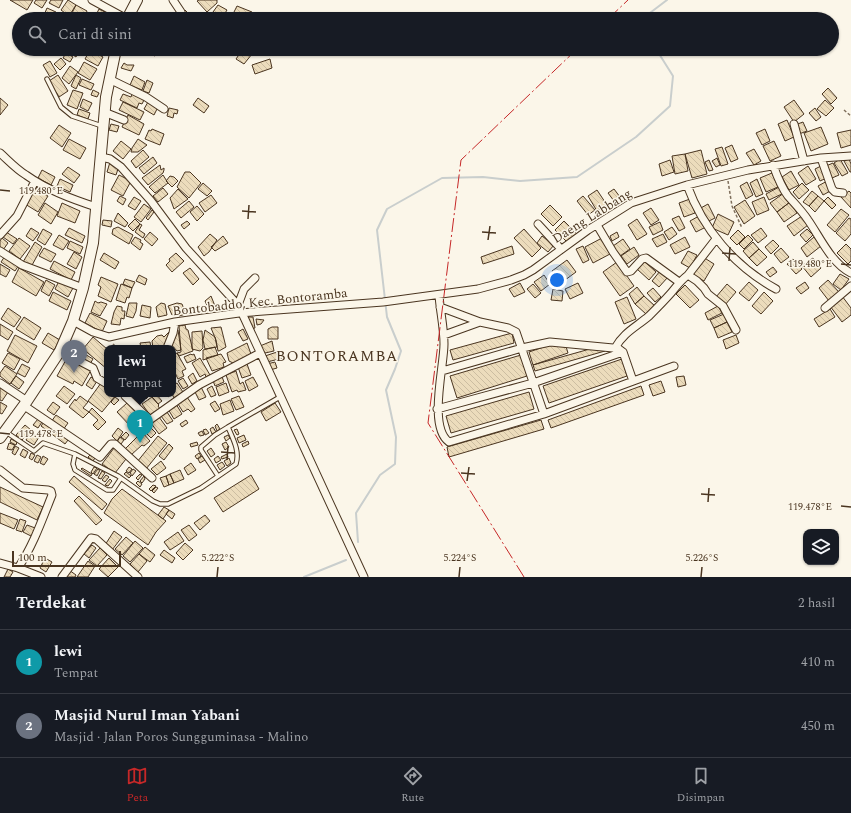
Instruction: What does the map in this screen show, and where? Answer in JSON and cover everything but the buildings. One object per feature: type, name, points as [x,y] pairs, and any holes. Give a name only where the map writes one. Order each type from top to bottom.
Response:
[{"type":"main road","points":[[131,12],[137,0]]},
{"type":"main road","points":[[3,435],[60,351],[73,321],[83,288],[93,243],[104,112],[114,56]]},
{"type":"street","points":[[92,0],[114,12]]},
{"type":"street","points":[[173,0],[181,12]]},
{"type":"street","points":[[109,79],[146,97],[164,109]]},
{"type":"street","points":[[104,112],[124,120]]},
{"type":"street","points":[[794,124],[804,161]]},
{"type":"street","points":[[0,153],[25,175],[35,181],[66,197],[96,208]]},
{"type":"street","name":"Daeng Labbang","points":[[399,300],[478,289],[524,276],[561,249],[631,203],[687,185],[773,165],[821,158],[851,156]]},
{"type":"street","points":[[101,157],[110,159],[121,167],[151,201],[186,248],[238,306],[364,577]]},
{"type":"street","points":[[821,158],[832,189],[835,192],[843,193]]},
{"type":"street","points":[[773,165],[780,182],[788,195],[805,215],[834,259],[851,273]]},
{"type":"street","points":[[0,235],[18,216],[35,181]]},
{"type":"street","points":[[687,185],[702,219],[716,239],[750,273],[762,282],[776,289]]},
{"type":"street","points":[[538,224],[561,249]]},
{"type":"street","points":[[597,225],[626,271],[631,271],[642,259],[646,258],[679,282]]},
{"type":"street","points":[[615,348],[627,332],[649,315],[672,292],[679,282],[688,275],[716,239]]},
{"type":"street","points":[[0,251],[22,265],[83,288]]},
{"type":"street","points":[[688,275],[697,281],[708,294],[723,306],[736,330]]},
{"type":"street","points":[[238,306],[244,289],[255,278]]},
{"type":"street","points":[[825,308],[851,286]]},
{"type":"street","points":[[439,295],[444,335],[438,409],[442,431],[445,438],[449,442],[544,414],[674,366]]},
{"type":"street","name":"Bontobaddo, Kec. Bontoramba","points":[[73,321],[93,332],[109,337],[174,327],[241,313],[399,300]]},
{"type":"street","points":[[440,307],[480,322],[516,332],[544,414]]},
{"type":"street","points":[[444,335],[480,322]]},
{"type":"street","points":[[168,345],[174,327]]},
{"type":"street","points":[[442,371],[522,348],[550,342],[615,348],[621,350],[623,352],[632,381]]},
{"type":"street","points":[[60,351],[93,368],[97,378],[104,382]]},
{"type":"street","points":[[438,409],[533,383],[623,352]]},
{"type":"street","points":[[127,397],[148,418],[151,419],[199,384],[260,353]]},
{"type":"street","points":[[0,383],[25,403],[100,457],[111,444],[114,443],[152,478]]},
{"type":"street","points":[[0,470],[23,488],[48,490],[51,491],[52,495],[41,523],[25,557],[18,568]]},
{"type":"street","points":[[62,577],[91,538],[96,539],[138,577]]},
{"type":"street","points":[[0,563],[18,568],[40,577]]},
{"type":"lane","points":[[47,79],[61,107],[72,116],[103,126]]},
{"type":"lane","points":[[218,476],[201,450],[201,447],[214,435],[280,397]]},
{"type":"lane","points":[[3,435],[34,451],[43,443],[75,454],[122,478],[153,501],[160,504],[168,504],[201,488],[236,464],[238,458],[237,449],[228,427]]},
{"type":"lane","points":[[75,454],[73,464],[75,470],[107,490],[113,490],[122,478]]},
{"type":"path","points":[[844,110],[851,116]]},
{"type":"path","points":[[728,175],[732,206],[742,228]]},
{"type":"waterway","points":[[651,12],[667,0]]},
{"type":"waterway","points":[[358,542],[356,513],[380,475],[395,464],[396,437],[386,390],[401,351],[387,317],[377,230],[387,209],[442,178],[483,177],[520,181],[577,177],[636,137],[670,106],[673,76],[660,56]]},
{"type":"waterway","points":[[304,577],[346,560]]},
{"type":"power","points":[[615,12],[628,0]]},
{"type":"power","points":[[524,577],[428,423],[461,160],[570,56]]},
{"type":"place","name":"Masjid Nurul Iman Yabani","points":[[74,373]]},
{"type":"place","name":"lewi","points":[[140,443]]},
{"type":"district","name":"BONTORAMBA","points":[[337,356]]}]
